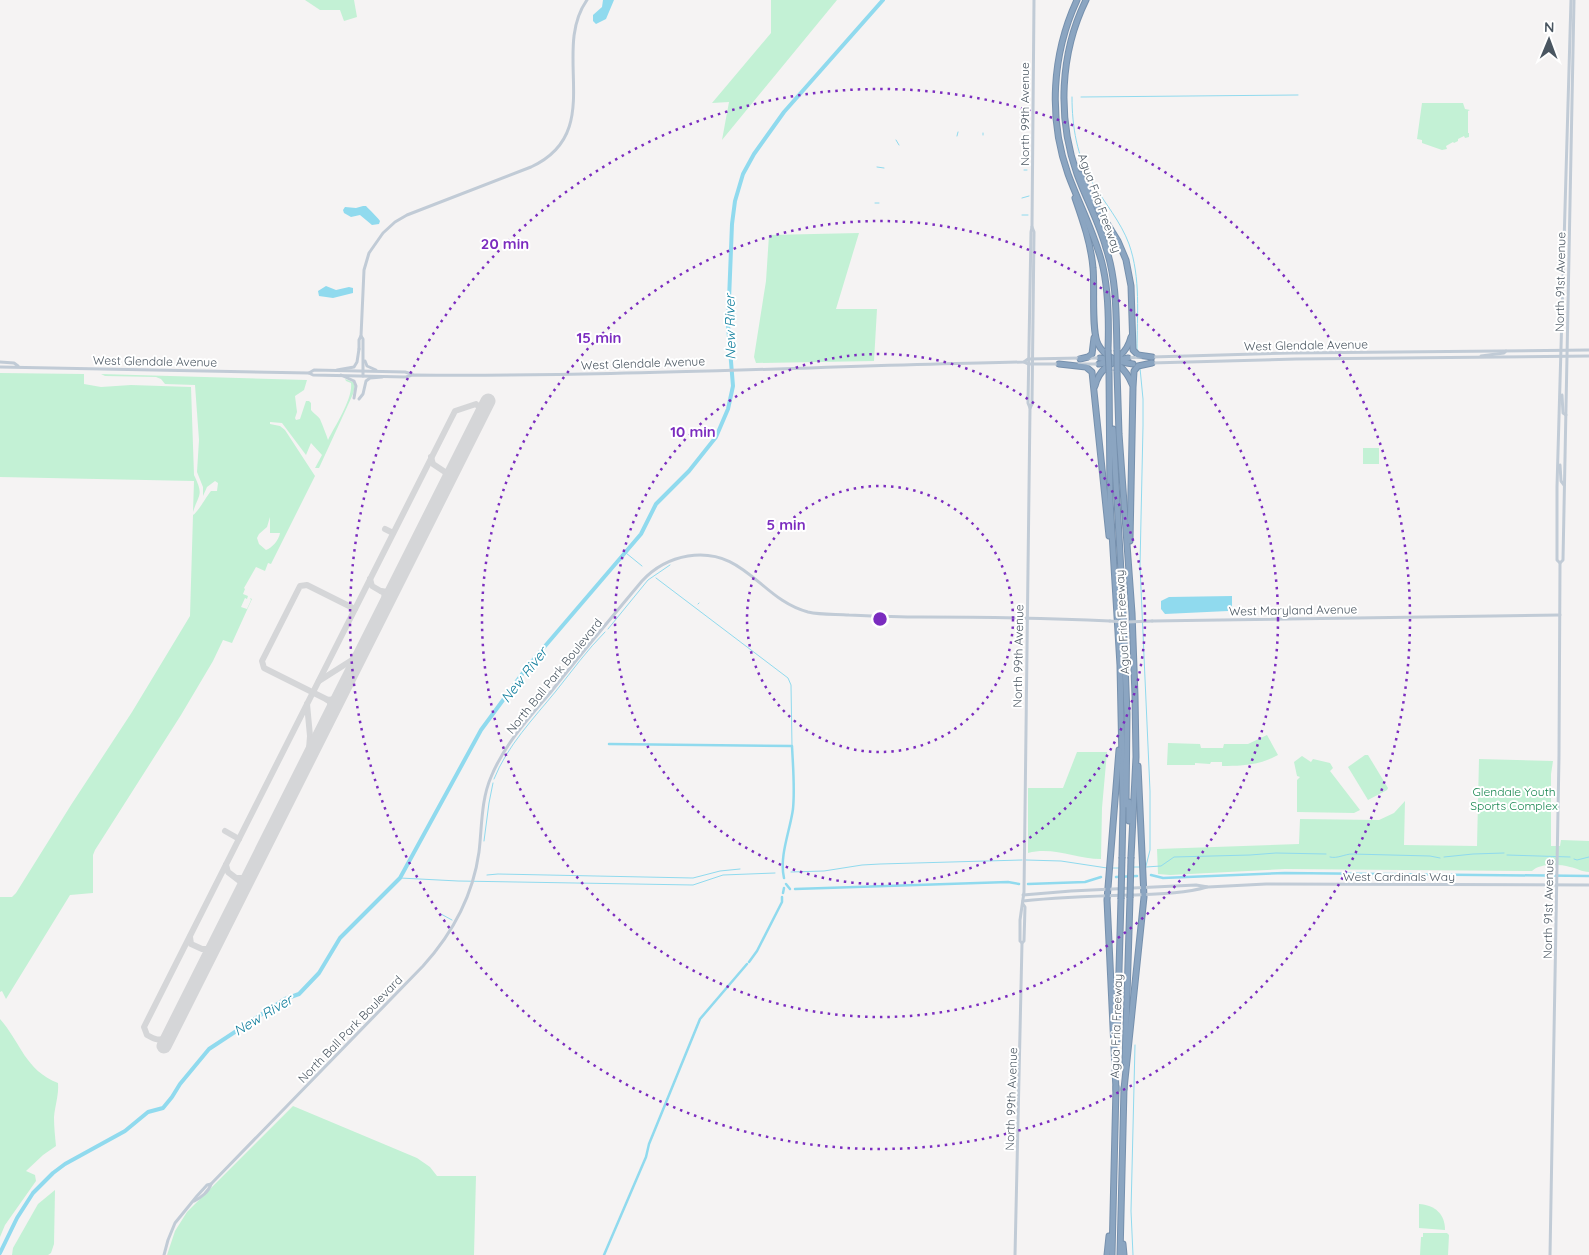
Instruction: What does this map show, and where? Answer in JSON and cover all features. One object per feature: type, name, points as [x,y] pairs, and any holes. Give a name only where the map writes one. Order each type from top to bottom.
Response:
[{"type":"highway","name":"Agua Fria Freeway","points":[[1075,0],[1066,28],[1058,68],[1056,120],[1068,174],[1097,244],[1108,304],[1110,500],[1121,715],[1122,857],[1112,1255]]},
{"type":"highway","name":"Agua Fria Freeway","points":[[1088,0],[1076,24],[1068,55],[1064,88],[1065,116],[1068,140],[1077,174],[1100,229],[1110,262],[1116,299],[1118,420],[1130,576],[1136,715],[1136,757],[1130,857],[1122,1255]]},
{"type":"highway","points":[[1068,140],[1089,194],[1125,256],[1130,279],[1134,352],[1152,360]]},
{"type":"highway","points":[[1068,174],[1091,252],[1096,338],[1099,347],[1129,376],[1133,387]]},
{"type":"highway","points":[[1080,358],[1088,357],[1093,352],[1095,328]]},
{"type":"highway","points":[[1095,395],[1097,379],[1129,344],[1132,332]]},
{"type":"highway","points":[[1114,361],[1128,358]]},
{"type":"highway","points":[[1130,576],[1133,387],[1135,369],[1152,360]]},
{"type":"highway","points":[[1099,361],[1133,364]]},
{"type":"highway","points":[[1059,364],[1084,366],[1090,369],[1092,375],[1102,479],[1114,567]]},
{"type":"highway","points":[[1110,416],[1114,435],[1127,657],[1130,732],[1129,821],[1131,839]]},
{"type":"highway","points":[[1118,420],[1117,456],[1122,570]]},
{"type":"highway","points":[[1122,839],[1126,821],[1127,789],[1127,657]]},
{"type":"highway","points":[[1116,1090],[1107,896],[1121,715]]},
{"type":"highway","points":[[1124,1090],[1144,894],[1138,724],[1136,715]]},
{"type":"highway","points":[[1107,1255],[1113,1198]]},
{"type":"main road","points":[[382,372],[367,366],[359,340],[361,336],[364,270],[372,247],[387,229],[407,215],[537,164],[554,152],[564,139],[569,128],[573,110],[576,25],[580,13],[588,0]]},
{"type":"main road","name":"North 99th Avenue","points":[[1015,1255],[1022,943],[1024,941],[1025,907],[1023,895],[1030,408],[1032,404],[1029,323],[1034,232],[1032,227],[1034,0]]},
{"type":"main road","name":"North 91st Avenue","points":[[1560,563],[1563,560],[1568,350],[1572,0]]},
{"type":"main road","name":"North 91st Avenue","points":[[1550,1255],[1560,615],[1560,563],[1557,560],[1569,65],[1572,26]]},
{"type":"main road","points":[[1569,65],[1572,88]]},
{"type":"main road","points":[[1566,187],[1570,201]]},
{"type":"main road","points":[[1563,286],[1568,286]]},
{"type":"main road","name":"North 99th Avenue","points":[[1031,359],[1032,294]]},
{"type":"main road","points":[[1033,319],[1029,323],[1033,326]]},
{"type":"main road","points":[[333,371],[354,367],[361,349]]},
{"type":"main road","points":[[361,349],[361,373]]},
{"type":"main road","points":[[1478,357],[1485,354],[1505,353],[1506,350]]},
{"type":"main road","name":"West Glendale Avenue","points":[[1133,364],[1152,360],[1282,353],[1589,350]]},
{"type":"main road","name":"West Glendale Avenue","points":[[1128,358],[1152,360],[1589,356]]},
{"type":"main road","points":[[1024,362],[1031,359],[1080,358],[1099,361]]},
{"type":"main road","name":"West Glendale Avenue","points":[[0,367],[309,372],[314,370],[406,377],[412,375],[498,376],[1024,362],[1031,364],[1059,364],[1099,361]]},
{"type":"main road","points":[[0,362],[14,362],[19,367]]},
{"type":"main road","name":"West Glendale Avenue","points":[[309,372],[313,375],[382,372],[405,372],[412,375]]},
{"type":"main road","points":[[341,375],[354,381],[356,399],[363,394],[366,381],[370,378],[383,376]]},
{"type":"main road","points":[[1561,392],[1563,413],[1566,415]]},
{"type":"main road","points":[[1559,459],[1561,482],[1564,485]]},
{"type":"main road","name":"North Ball Park Boulevard","points":[[164,1255],[174,1226],[181,1215],[210,1188],[211,1184],[429,960],[446,938],[454,925],[474,875],[487,789],[500,761],[527,720],[644,579],[665,564],[677,559],[694,556],[712,556],[726,560],[744,569],[788,603],[800,609],[817,613],[1027,618]]},
{"type":"main road","name":"West Maryland Avenue","points":[[1027,618],[1125,622],[1560,615]]},
{"type":"main road","name":"West Cardinals Way","points":[[1023,895],[1108,886],[1196,885],[1208,887],[1266,884],[1589,885]]},
{"type":"main road","name":"West Cardinals Way","points":[[1144,894],[1196,891],[1208,887]]},
{"type":"main road","points":[[1023,902],[1067,897],[1144,894]]},
{"type":"green space","points":[[305,0],[354,0],[357,17],[344,21],[340,10],[320,10]]},
{"type":"green space","points":[[771,0],[837,0],[722,140],[729,102],[712,103],[771,33]]},
{"type":"green space","points":[[1422,103],[1463,103],[1465,109],[1470,110],[1468,111],[1469,137],[1465,138],[1464,136],[1446,146],[1447,149],[1442,150],[1422,143],[1422,140],[1417,139]]},
{"type":"green space","points":[[859,233],[836,309],[877,309],[874,361],[756,363],[754,357],[766,281],[769,235]]},
{"type":"green space","points":[[0,373],[84,374],[84,384],[101,387],[131,385],[191,387],[194,475],[200,491],[193,512],[194,481],[0,477]]},
{"type":"green space","points":[[101,374],[307,380],[304,390],[295,396],[297,412],[295,418],[296,420],[300,419],[306,401],[309,401],[311,403],[311,410],[320,419],[328,440],[349,397],[351,383],[345,379],[353,382],[355,386],[319,468],[315,468],[322,455],[311,443],[306,455],[282,423],[270,422],[270,424],[280,426],[285,430],[315,476],[271,564],[268,563],[265,571],[256,567],[244,588],[243,594],[248,596],[241,607],[247,609],[250,598],[252,599],[232,643],[223,640],[213,661],[181,715],[95,850],[93,855],[93,893],[70,895],[6,999],[2,991],[0,992],[0,897],[12,897],[16,893],[132,712],[190,616],[193,515],[211,491],[217,491],[218,483],[215,481],[207,487],[203,496],[203,487],[197,472],[199,440],[195,385],[165,384],[156,377],[105,376]],"holes":[[[270,517],[270,533],[280,533],[275,543],[266,550],[259,544],[257,538],[267,527]]]},
{"type":"green space","points":[[1363,448],[1379,448],[1379,464],[1363,464]]},
{"type":"green space","points":[[1267,735],[1278,755],[1265,761],[1237,766],[1222,766],[1222,762],[1211,762],[1210,764],[1195,763],[1195,765],[1167,765],[1168,743],[1200,744],[1201,748],[1223,748],[1224,744],[1248,744]]},
{"type":"green space","points":[[1077,752],[1107,752],[1102,808],[1101,859],[1046,851],[1028,853],[1028,788],[1063,788]]},
{"type":"green space","points":[[1365,755],[1368,755],[1388,788],[1368,800],[1348,767]]},
{"type":"green space","points":[[1302,756],[1311,762],[1313,759],[1330,763],[1333,768],[1330,771],[1360,810],[1354,813],[1297,812],[1297,780],[1300,777],[1297,776],[1294,762]]},
{"type":"green space","name":"Glendale Youth Sports Complex","points":[[1479,759],[1553,761],[1551,774],[1551,846],[1560,846],[1561,840],[1589,841],[1589,872],[1566,866],[1545,865],[1532,871],[1285,869],[1158,874],[1157,849],[1299,844],[1300,819],[1379,820],[1394,813],[1405,801],[1404,845],[1477,846]]},
{"type":"green space","points":[[0,1019],[24,1055],[38,1071],[58,1083],[58,1087],[54,1117],[56,1146],[26,1171],[35,1175],[36,1181],[5,1225],[0,1237]]},
{"type":"green space","points":[[293,1106],[417,1158],[430,1167],[437,1176],[476,1176],[474,1255],[167,1255],[175,1231],[187,1212]]},
{"type":"green space","points":[[55,1190],[54,1244],[51,1253],[48,1255],[12,1255],[13,1248],[38,1204]]},
{"type":"green space","points":[[1419,1204],[1430,1206],[1438,1211],[1445,1224],[1445,1230],[1419,1228]]},
{"type":"green space","points":[[1423,1233],[1447,1233],[1449,1235],[1448,1255],[1420,1255]]},
{"type":"water","points":[[603,0],[614,0],[606,19],[596,24],[593,21],[593,15],[602,7]]},
{"type":"water","points":[[366,206],[380,221],[379,224],[372,225],[360,215],[351,217],[344,213],[343,210],[345,207],[356,208]]},
{"type":"water","points":[[326,286],[336,290],[353,288],[353,293],[333,298],[319,296],[318,291]]},
{"type":"water","points":[[1232,596],[1232,607],[1228,611],[1165,614],[1161,609],[1161,601],[1169,597]]},
{"type":"waterway","name":"New River","points":[[0,1253],[17,1218],[33,1193],[53,1173],[65,1164],[125,1131],[148,1112],[163,1108],[209,1049],[285,999],[299,994],[319,973],[340,938],[400,878],[481,730],[528,666],[641,534],[656,504],[689,471],[716,437],[728,409],[733,386],[728,325],[732,224],[735,201],[743,174],[754,154],[784,112],[883,0]]},
{"type":"waterway","points":[[1081,97],[1298,95]]},
{"type":"waterway","points":[[1072,97],[1074,130],[1079,152],[1092,182],[1122,228],[1133,257],[1138,297],[1137,350]]},
{"type":"waterway","points":[[957,136],[958,132]]},
{"type":"waterway","points":[[896,140],[899,145]]},
{"type":"waterway","points":[[1023,149],[1028,149]]},
{"type":"waterway","points":[[877,167],[884,168]]},
{"type":"waterway","points":[[1022,198],[1029,196]]},
{"type":"waterway","points":[[1022,215],[1028,215]]},
{"type":"waterway","points":[[1140,368],[1143,399],[1140,566],[1150,791],[1150,850],[1146,866]]},
{"type":"waterway","points":[[626,553],[642,566]]},
{"type":"waterway","points":[[608,629],[648,580],[670,565]]},
{"type":"waterway","points":[[656,578],[788,678],[791,685],[792,746]]},
{"type":"waterway","points":[[494,779],[506,755],[522,733],[605,632]]},
{"type":"waterway","points":[[609,744],[792,746],[794,801],[784,852],[784,878]]},
{"type":"waterway","points":[[484,841],[493,783]]},
{"type":"waterway","points":[[1146,867],[1161,866],[1174,857],[1276,853],[1326,854]]},
{"type":"waterway","points":[[1444,857],[1504,853]]},
{"type":"waterway","points":[[1330,857],[1352,854],[1430,856],[1440,858]]},
{"type":"waterway","points":[[1507,855],[1570,857]]},
{"type":"waterway","points":[[1574,859],[1589,857]]},
{"type":"waterway","points":[[791,872],[824,871],[880,864],[1022,860]]},
{"type":"waterway","points":[[1026,860],[1061,861],[1107,868]]},
{"type":"waterway","points":[[1133,867],[1142,867]]},
{"type":"waterway","points":[[1111,868],[1119,868]]},
{"type":"waterway","points":[[487,875],[693,878],[720,871],[740,869]]},
{"type":"waterway","points":[[400,878],[458,881],[693,885],[723,875],[775,873]]},
{"type":"waterway","points":[[1151,875],[1163,878],[1285,873],[1589,876]]},
{"type":"waterway","points":[[1116,877],[1137,876]]},
{"type":"waterway","points":[[1028,884],[1085,882],[1101,877]]},
{"type":"waterway","points":[[795,889],[1008,882],[1019,884]]},
{"type":"waterway","points":[[786,884],[790,889]]},
{"type":"waterway","points":[[783,893],[784,888]]},
{"type":"waterway","points":[[749,962],[757,951],[782,902],[782,897]]},
{"type":"waterway","points":[[441,914],[452,920]]},
{"type":"waterway","points":[[604,1255],[646,1157],[649,1144],[700,1019],[747,964]]},
{"type":"waterway","points":[[1133,1255],[1131,1211],[1135,1045]]},
{"type":"taxiway","points":[[168,1037],[160,1040],[152,1038],[147,1035],[144,1027],[455,411],[476,404],[480,408],[481,415]]},
{"type":"taxiway","points":[[431,457],[433,464],[445,472],[448,480]]},
{"type":"taxiway","points":[[385,529],[393,533]]},
{"type":"taxiway","points":[[370,579],[372,586],[384,593],[386,604]]},
{"type":"taxiway","points":[[336,704],[264,668],[262,661],[300,586],[307,585],[355,609]]},
{"type":"taxiway","points":[[381,591],[388,592],[395,585]]},
{"type":"taxiway","points":[[319,681],[352,660],[367,641]]},
{"type":"taxiway","points":[[327,700],[336,699],[342,691]]},
{"type":"taxiway","points":[[329,701],[332,707],[331,714]]},
{"type":"taxiway","points":[[303,769],[309,749],[310,736],[307,704]]},
{"type":"taxiway","points":[[225,831],[239,839]]},
{"type":"taxiway","points":[[226,865],[228,872],[241,882],[242,891]]},
{"type":"taxiway","points":[[237,878],[244,878],[251,872]]},
{"type":"taxiway","points":[[190,937],[191,944],[202,949],[208,949],[215,943]]},
{"type":"runway","points":[[164,1046],[488,401]]}]
